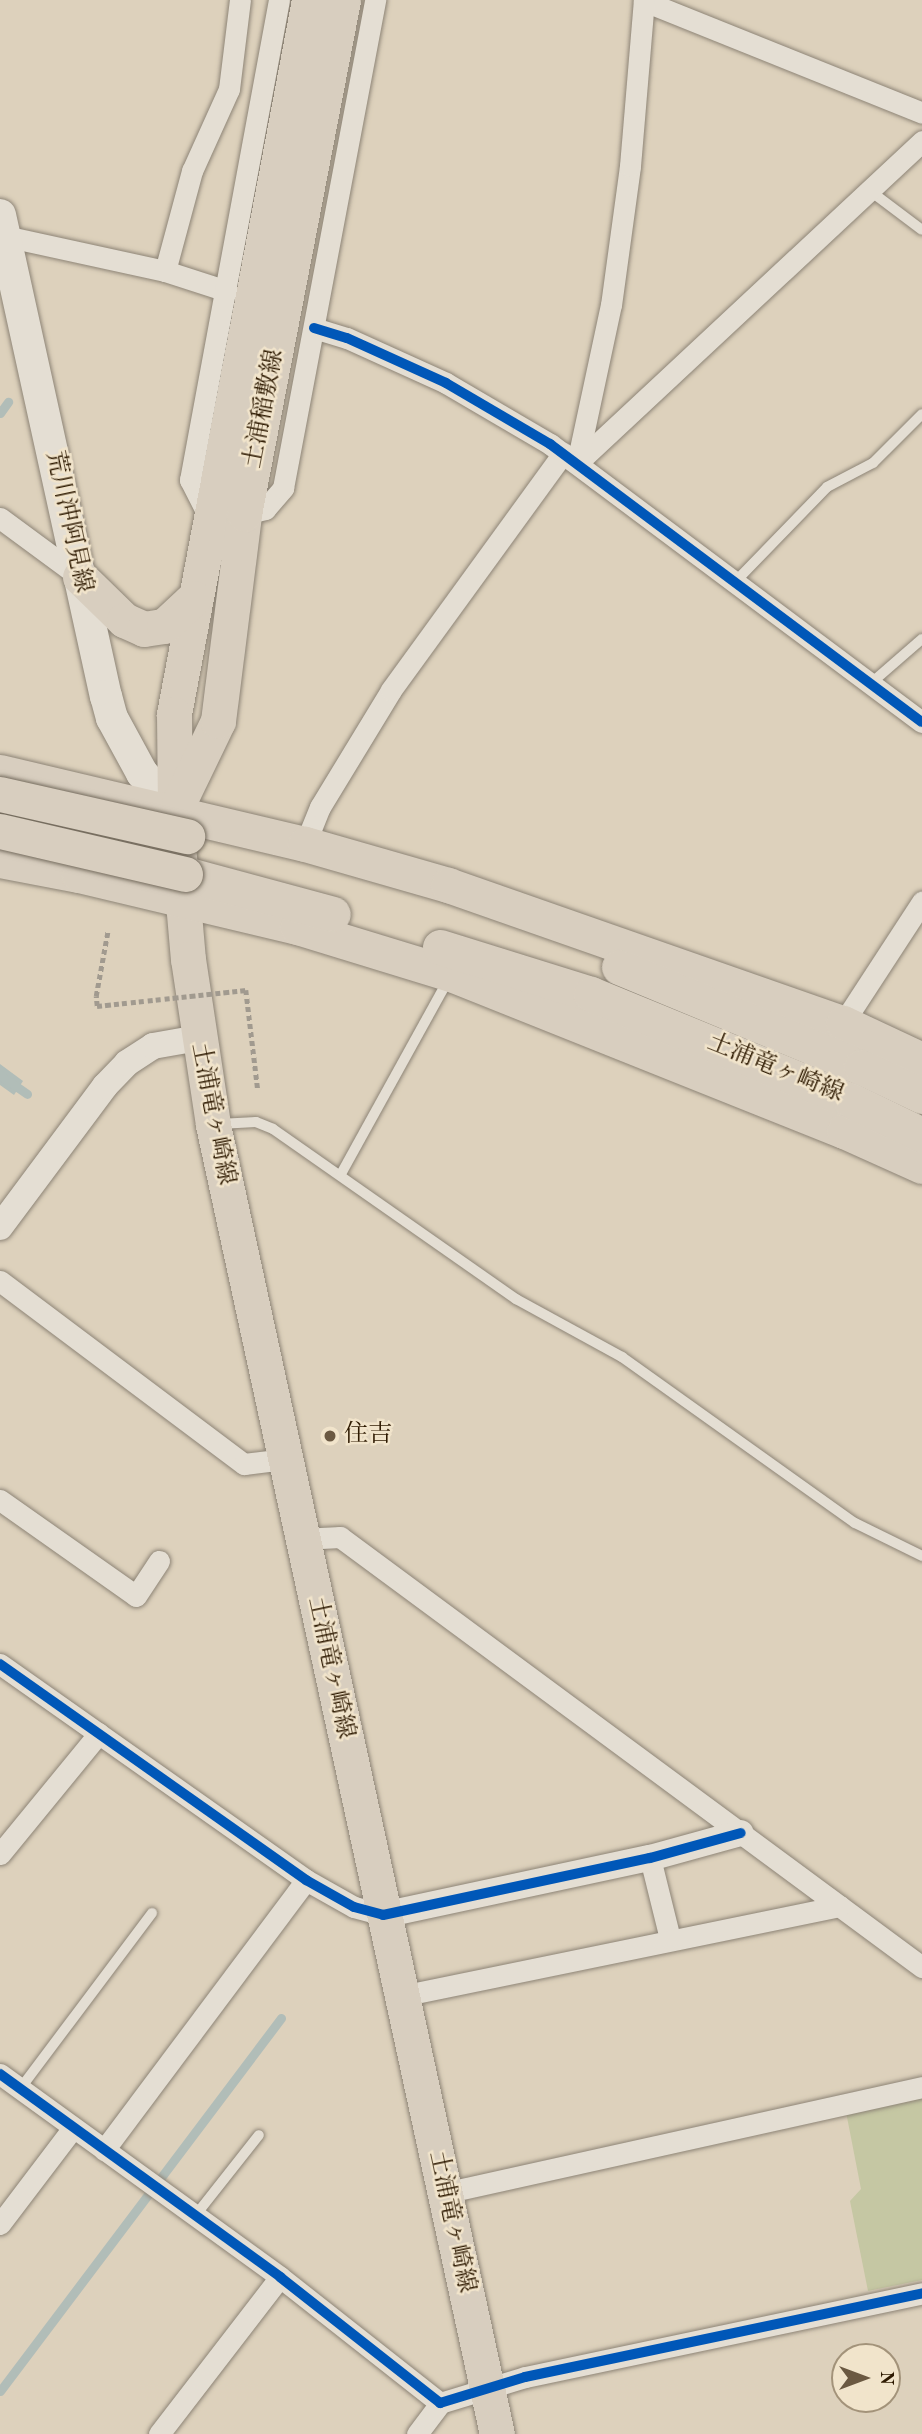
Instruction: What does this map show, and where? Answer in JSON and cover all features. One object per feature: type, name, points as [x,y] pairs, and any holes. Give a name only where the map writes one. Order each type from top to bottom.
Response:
[{"type":"main road","name":"土浦稲敷線","points":[[183,887],[174,715],[309,0]]},
{"type":"main road","name":"土浦稲敷線","points":[[181,823],[218,721],[244,514],[342,0]]},
{"type":"main road","name":"荒川沖阿見線","points":[[2,229],[113,718],[142,773],[181,823]]},
{"type":"main road","points":[[80,577],[124,620],[144,629],[164,626],[194,598]]},
{"type":"main road","points":[[0,772],[181,823]]},
{"type":"main road","points":[[0,794],[305,844],[448,885],[843,1023],[922,1060]]},
{"type":"main road","name":"土浦竜ヶ崎線","points":[[181,823],[597,958],[861,1067],[922,1096]]},
{"type":"main road","points":[[0,831],[451,974],[844,1131],[922,1167]]},
{"type":"main road","points":[[0,860],[183,887]]},
{"type":"main road","name":"土浦竜ヶ崎線","points":[[497,2434],[213,1125],[198,1038],[183,887],[281,898],[591,994],[850,1100],[922,1135]]},
{"type":"street","points":[[165,271],[192,171],[229,89],[240,0]]},
{"type":"street","points":[[210,519],[190,480],[275,35],[279,0]]},
{"type":"street","points":[[244,514],[265,509],[283,488],[375,0]]},
{"type":"street","points":[[570,458],[611,305],[630,166],[644,0],[922,113]]},
{"type":"street","points":[[237,29],[275,35]]},
{"type":"street","points":[[230,76],[266,83]]},
{"type":"street","points":[[305,844],[320,807],[391,690],[570,458],[922,141]]},
{"type":"street","points":[[2,229],[165,271],[227,291]]},
{"type":"street","points":[[314,328],[347,338],[446,383],[570,458],[736,581],[869,685],[922,722]]},
{"type":"street","points":[[0,518],[80,577]]},
{"type":"street","points":[[843,1023],[922,902]]},
{"type":"street","points":[[0,1227],[105,1086],[127,1063],[153,1046],[198,1038]]},
{"type":"street","points":[[0,1281],[244,1464],[284,1458]]},
{"type":"street","points":[[0,1500],[136,1596],[159,1561]]},
{"type":"street","points":[[301,1539],[340,1537],[922,1967]]},
{"type":"street","points":[[0,1664],[306,1880],[354,1907],[383,1914],[650,1858],[741,1833]]},
{"type":"street","points":[[0,1854],[99,1733]]},
{"type":"street","points":[[650,1858],[670,1939]]},
{"type":"street","points":[[104,2150],[306,1880]]},
{"type":"street","points":[[401,1996],[840,1906]]},
{"type":"street","points":[[0,2074],[280,2277],[440,2403]]},
{"type":"street","points":[[444,2193],[922,2087]]},
{"type":"street","points":[[0,2224],[72,2128]]},
{"type":"street","points":[[159,2434],[280,2277]]},
{"type":"street","points":[[417,2434],[440,2403],[525,2377],[922,2293]]},
{"type":"lane","points":[[869,190],[922,230]]},
{"type":"lane","points":[[736,581],[827,487],[873,463],[922,414]]},
{"type":"lane","points":[[869,685],[922,639]]},
{"type":"lane","points":[[341,1174],[451,974]]},
{"type":"lane","points":[[213,1125],[256,1122],[273,1129],[341,1174],[516,1299],[622,1357],[855,1523],[922,1556]]},
{"type":"lane","points":[[20,2089],[152,1913]]},
{"type":"lane","points":[[195,2216],[259,2135]]},
{"type":"path","points":[[108,930],[96,996],[97,1006],[246,990],[258,1090]]},
{"type":"green space","points":[[922,2094],[922,2280],[868,2291],[850,2201],[861,2189],[846,2112]]},
{"type":"shaded area","points":[[0,1064],[23,1081],[14,1095],[0,1085]]},
{"type":"waterway","points":[[0,413],[8,402]]},
{"type":"waterway","points":[[0,1075],[27,1094]]},
{"type":"waterway","points":[[0,2391],[281,2018]]},
{"type":"cycle path","points":[[314,328],[347,338],[446,383],[550,444],[922,722]]},
{"type":"cycle path","points":[[0,1664],[306,1880],[354,1907],[383,1915],[650,1858],[741,1833]]},
{"type":"cycle path","points":[[0,2074],[280,2277],[440,2403],[525,2377],[922,2293]]},
{"type":"place","name":"住吉","points":[[330,1436]]}]
